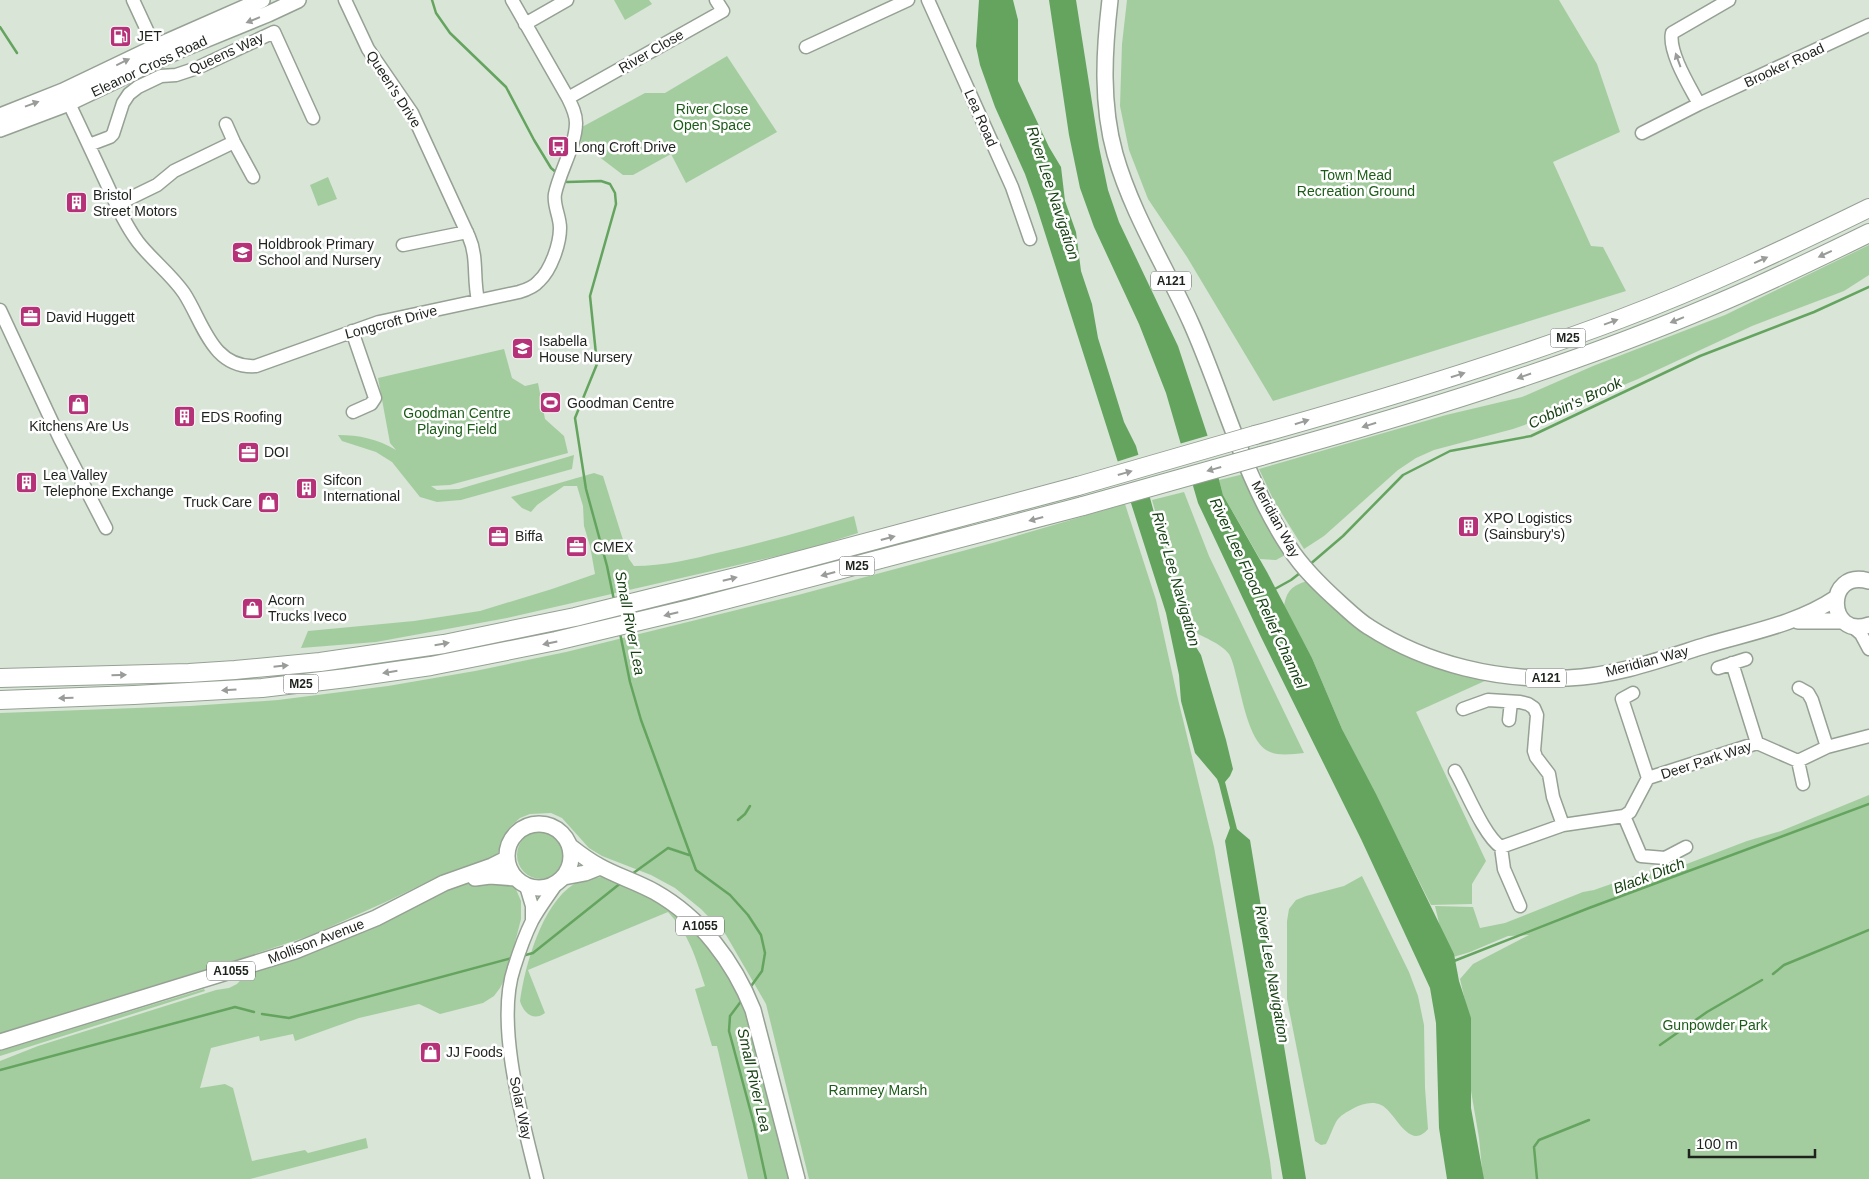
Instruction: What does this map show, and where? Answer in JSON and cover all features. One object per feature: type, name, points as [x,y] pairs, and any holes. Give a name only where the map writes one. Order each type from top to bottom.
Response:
[{"type":"highway","name":"M25","points":[[0,678],[189,673],[320,662],[444,644],[632,603],[883,540],[1255,435],[1492,364],[1621,319],[1749,265],[1869,208]]},
{"type":"highway","name":"M25","points":[[0,700],[220,691],[304,684],[431,666],[515,650],[630,624],[1083,506],[1261,456],[1512,380],[1636,336],[1754,287],[1869,233]]},
{"type":"main road","name":"Eleanor Cross Road","points":[[0,129],[158,54],[262,0]]},
{"type":"main road","name":"Eleanor Cross Road","points":[[158,54],[180,50],[298,0]]},
{"type":"main road","name":"Meridian Way","points":[[1110,0],[1105,84],[1108,119],[1115,153],[1126,187],[1194,328],[1261,498],[1289,549],[1319,585],[1367,626],[1410,649],[1471,670],[1519,678],[1570,678],[1618,672],[1791,621],[1836,598],[1843,586],[1849,582],[1856,579],[1869,581]]},
{"type":"main road","name":"Eleanor Cross Road","points":[[0,116],[66,97]]},
{"type":"main road","points":[[1836,598],[1837,613],[1848,624]]},
{"type":"main road","name":"Meridian Way","points":[[1791,621],[1848,624],[1860,627],[1869,625]]},
{"type":"main road","points":[[521,882],[508,867],[506,859],[510,840],[520,829],[534,824],[547,824],[559,829],[571,847],[571,862],[561,880]]},
{"type":"main road","name":"A1055","points":[[571,847],[600,867],[637,883],[673,903],[699,925],[729,962],[747,994],[760,1032],[797,1179]]},
{"type":"main road","name":"Mollison Avenue","points":[[0,1042],[295,951],[362,924],[454,880],[506,859]]},
{"type":"main road","name":"Mollison Avenue","points":[[454,880],[490,876],[541,888],[600,867]]},
{"type":"street","points":[[133,0],[158,54]]},
{"type":"street","name":"Queen's Drive","points":[[345,0],[368,49],[412,113],[467,232],[473,248],[475,286],[478,300]]},
{"type":"street","name":"Longcroft Drive","points":[[66,97],[116,205],[138,242],[173,278],[183,292],[194,309],[211,345],[233,362],[242,366],[256,366],[379,322],[525,290],[539,282],[545,274],[554,254],[560,230],[554,201],[556,189],[565,168],[576,123],[574,110],[568,98],[512,0]]},
{"type":"street","points":[[525,24],[567,0]]},
{"type":"street","name":"River Close","points":[[568,98],[723,11],[716,0]]},
{"type":"street","points":[[806,47],[908,0]]},
{"type":"street","name":"Lea Road","points":[[928,0],[1012,187],[1030,239]]},
{"type":"street","points":[[1699,104],[1682,71],[1671,40],[1672,33],[1729,0]]},
{"type":"street","name":"Brooker Road","points":[[1642,133],[1699,104],[1869,25]]},
{"type":"street","name":"Queens Way","points":[[89,145],[110,138],[123,103],[129,94],[138,87],[161,76],[176,76],[197,68],[274,32],[313,118]]},
{"type":"street","points":[[226,124],[253,177]]},
{"type":"street","points":[[116,205],[157,185],[174,170],[234,142]]},
{"type":"street","points":[[403,245],[467,232]]},
{"type":"street","points":[[0,310],[60,439],[106,528]]},
{"type":"street","points":[[352,331],[375,398],[371,404],[353,412]]},
{"type":"street","points":[[1848,624],[1861,634],[1869,650]]},
{"type":"street","points":[[1718,668],[1746,659]]},
{"type":"street","points":[[1732,663],[1757,743]]},
{"type":"street","points":[[1799,688],[1808,693],[1812,700],[1827,747]]},
{"type":"street","points":[[1632,693],[1622,699],[1648,778]]},
{"type":"street","points":[[1463,709],[1488,700],[1528,704],[1536,711],[1534,751],[1536,757],[1549,774],[1553,797],[1563,825]]},
{"type":"street","points":[[1509,720],[1511,702]]},
{"type":"street","points":[[1804,784],[1798,761],[1827,747],[1869,736]]},
{"type":"street","name":"Deer Park Way","points":[[1624,816],[1630,812],[1648,778],[1757,743],[1798,761]]},
{"type":"street","points":[[1456,771],[1487,832],[1494,842],[1501,847],[1504,869],[1520,906]]},
{"type":"street","points":[[1501,847],[1563,825],[1624,816],[1641,856],[1665,858],[1686,847]]},
{"type":"street","name":"Solar Way","points":[[537,1179],[521,1114],[510,1045],[507,1002],[513,969],[532,921],[561,880]]},
{"type":"street","name":"Solar Way","points":[[521,882],[532,906],[532,921]]},
{"type":"green space","points":[[614,0],[649,0],[652,4],[625,20]]},
{"type":"green space","name":"Town Mead Recreation Ground","points":[[1127,0],[1559,0],[1597,64],[1620,132],[1553,162],[1591,246],[1603,247],[1626,291],[1273,401],[1187,257],[1148,199],[1129,150],[1120,106],[1122,44]]},
{"type":"green space","name":"River Close Open Space","points":[[727,56],[777,132],[686,183],[671,154],[633,175],[623,175],[581,143],[582,127],[645,93],[665,93]]},
{"type":"green space","points":[[328,177],[337,199],[318,206],[310,185]]},
{"type":"green space","points":[[1869,245],[1869,275],[1844,291],[1752,326],[1638,379],[1547,417],[1513,429],[1434,450],[1416,458],[1398,470],[1324,536],[1304,549],[1274,501],[1259,469],[1446,415],[1522,397],[1593,366],[1725,315]]},
{"type":"green space","name":"Goodman Centre Playing Field","points":[[504,349],[512,378],[525,386],[538,383],[545,419],[564,436],[568,453],[450,485],[431,486],[437,490],[459,489],[574,455],[572,469],[461,500],[437,502],[420,497],[392,462],[376,452],[342,441],[338,435],[368,438],[396,450],[390,443],[378,378]]},
{"type":"green space","points":[[594,473],[603,476],[629,559],[634,566],[667,563],[699,557],[771,540],[854,516],[858,533],[808,549],[507,618],[376,642],[301,648],[308,631],[414,621],[480,611],[595,574],[584,526],[583,506],[577,486],[564,486],[537,505],[531,512],[522,508],[511,497]]},
{"type":"green space","points":[[1244,474],[1257,506],[1287,554],[1276,560],[1260,559],[1223,495],[1219,480]]},
{"type":"green space","points":[[1184,492],[1209,556],[1304,753],[1275,754],[1260,745],[1247,718],[1234,666],[1229,654],[1216,643],[1189,630],[1152,500]]},
{"type":"green space","name":"Rammey Marsh","points":[[1125,504],[1156,600],[1214,847],[1272,1179],[809,1179],[766,1004],[726,935],[701,909],[675,888],[651,875],[602,856],[589,848],[562,818],[551,813],[530,814],[520,818],[510,827],[502,839],[498,853],[494,858],[437,877],[312,935],[0,1033],[0,713],[190,706],[278,700],[388,686],[475,671],[566,652],[798,595],[996,542]]},
{"type":"green space","points":[[1307,581],[1313,589],[1347,618],[1487,680],[1416,712],[1486,861],[1472,884],[1472,904],[1431,905],[1342,729],[1312,658],[1284,606],[1291,589]]},
{"type":"green space","name":"Gunpowder Park","points":[[1869,795],[1869,1179],[1483,1179],[1479,1138],[1469,1079],[1469,1018],[1460,979],[1473,964],[1529,935],[1508,936],[1450,958],[1443,940],[1435,906],[1473,907],[1480,928],[1505,923],[1583,892],[1654,869],[1684,865],[1747,841],[1781,831]]},
{"type":"green space","points":[[536,831],[546,831],[558,838],[565,850],[565,860],[558,872],[546,879],[536,879],[528,875],[521,868],[517,860],[517,850],[521,842],[528,835]]},
{"type":"green space","points":[[1362,876],[1409,972],[1418,996],[1424,1025],[1428,1129],[1421,1135],[1415,1136],[1408,1133],[1381,1105],[1374,1103],[1360,1105],[1340,1117],[1326,1144],[1321,1145],[1315,1141],[1287,999],[1287,921],[1289,909],[1296,900],[1344,886]]},
{"type":"green space","points":[[601,877],[612,877],[679,913],[725,964],[750,1016],[790,1179],[748,1179],[717,1046],[712,1046],[695,989],[705,986],[687,938],[668,912],[528,970],[545,1013],[541,1016],[533,1016],[523,1009],[520,1001],[522,986],[531,953],[544,920],[563,893],[574,884]]},
{"type":"green space","points":[[495,881],[507,883],[515,887],[521,901],[521,919],[507,974],[494,996],[483,1003],[440,1014],[419,1004],[359,1018],[295,1041],[293,1034],[260,1041],[259,1036],[211,1048],[200,1088],[225,1084],[233,1088],[252,1161],[305,1150],[308,1153],[366,1138],[368,1148],[250,1179],[0,1179],[0,1061],[38,1046],[216,990],[229,988],[237,984],[247,973],[315,951],[345,939],[437,893],[463,884]]},
{"type":"green space","points":[[204,989],[205,991],[0,1056],[0,1051]]},
{"type":"water","name":"River Lee Navigation","points":[[979,0],[1013,0],[1018,20],[1018,81],[1049,147],[1061,167],[1065,201],[1076,232],[1081,271],[1092,304],[1098,338],[1124,422],[1136,446],[1186,631],[1201,655],[1226,740],[1233,769],[1225,782],[1237,829],[1250,840],[1306,1179],[1283,1179],[1225,841],[1230,828],[1219,784],[1195,753],[1181,701],[1179,675],[1166,613],[1036,205],[1025,174],[995,107],[980,65],[976,46]]},
{"type":"water","name":"River Lee Flood Relief Channel","points":[[1049,0],[1076,0],[1099,147],[1108,190],[1119,222],[1178,346],[1208,437],[1223,495],[1267,572],[1312,658],[1342,729],[1454,954],[1459,981],[1471,1018],[1471,1108],[1484,1179],[1447,1179],[1439,1128],[1436,1023],[1430,988],[1361,839],[1261,637],[1198,503],[1166,393],[1139,324],[1094,227],[1080,188],[1069,135]]},
{"type":"pier","points":[[1210,435],[1221,476],[1191,485],[1179,444]]},
{"type":"pier","points":[[1141,454],[1153,496],[1128,503],[1116,462]]},
{"type":"waterway","name":"Small River Lea","points":[[432,0],[436,13],[450,33],[506,87],[534,140],[551,168],[557,173]]},
{"type":"waterway","points":[[0,27],[17,53]]},
{"type":"waterway","name":"Small River Lea","points":[[564,180],[567,182],[601,181],[610,184],[615,193],[616,204],[590,296],[597,364],[575,418],[586,489],[607,566],[614,600]]},
{"type":"waterway","name":"Cobbin's Brook","points":[[1308,566],[1343,536],[1403,475],[1450,451],[1531,436],[1700,356],[1814,312],[1869,287]]},
{"type":"waterway","name":"Cobbin's Brook","points":[[1273,590],[1300,573]]},
{"type":"waterway","name":"Small River Lea","points":[[620,633],[630,682],[641,720],[696,870],[730,895],[748,915],[761,935],[765,953],[762,971],[749,989]]},
{"type":"waterway","name":"Black Ditch","points":[[1454,961],[1589,908],[1869,804]]},
{"type":"waterway","points":[[738,820],[750,806]]},
{"type":"waterway","points":[[632,874],[668,848],[689,855]]},
{"type":"waterway","points":[[522,956],[533,953],[622,882]]},
{"type":"waterway","points":[[1773,974],[1784,965],[1869,930]]},
{"type":"waterway","points":[[262,1014],[289,1018],[512,958]]},
{"type":"waterway","points":[[1660,1045],[1707,1012],[1762,980]]},
{"type":"waterway","name":"Small River Lea","points":[[742,1000],[730,1016],[729,1031],[754,1124],[766,1179]]},
{"type":"waterway","points":[[0,1070],[235,1007],[254,1012]]},
{"type":"waterway","points":[[1537,1179],[1534,1147],[1539,1140],[1589,1120]]},
{"type":"place","name":"JET","points":[[121,36]]},
{"type":"place","name":"Long Croft Drive","points":[[558,147]]},
{"type":"place","name":"Bristol Street Motors","points":[[77,203]]},
{"type":"place","name":"Holdbrook Primary School and Nursery","points":[[242,252]]},
{"type":"place","name":"David Huggett","points":[[30,317]]},
{"type":"place","name":"Isabella House Nursery","points":[[523,349]]},
{"type":"place","name":"Goodman Centre","points":[[551,403]]},
{"type":"place","name":"Kitchens Are Us","points":[[79,404]]},
{"type":"place","name":"EDS Roofing","points":[[185,417]]},
{"type":"place","name":"DOI","points":[[248,452]]},
{"type":"place","name":"Lea Valley Telephone Exchange","points":[[27,483]]},
{"type":"place","name":"Sifcon International","points":[[307,488]]},
{"type":"place","name":"Truck Care","points":[[268,502]]},
{"type":"place","name":"XPO Logistics (Sainsbury's)","points":[[1468,526]]},
{"type":"place","name":"Biffa","points":[[499,536]]},
{"type":"place","name":"CMEX","points":[[577,547]]},
{"type":"place","name":"Acorn Trucks Iveco","points":[[252,608]]},
{"type":"place","name":"JJ Foods","points":[[430,1052]]}]
